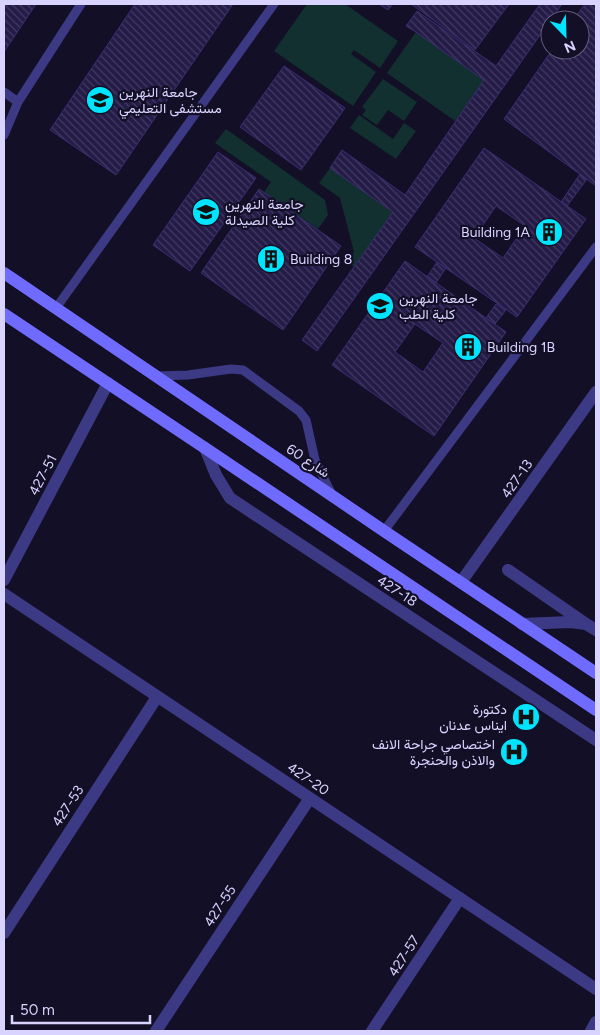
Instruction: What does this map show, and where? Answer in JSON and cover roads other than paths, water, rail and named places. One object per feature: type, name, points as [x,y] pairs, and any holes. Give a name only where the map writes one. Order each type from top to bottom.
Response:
[{"type":"street","name":"شارع 60","points":[[4,273],[384,531],[596,672]]},
{"type":"street","points":[[4,314],[596,710]]},
{"type":"street","name":"427-51","points":[[4,580],[108,383]]},
{"type":"street","name":"427-13","points":[[461,582],[596,392]]},
{"type":"street","name":"427-18","points":[[205,448],[216,475],[230,498],[596,740]]},
{"type":"street","points":[[508,570],[591,627]]},
{"type":"street","name":"427-20","points":[[4,594],[596,989]]},
{"type":"street","points":[[522,624],[570,622],[591,627]]},
{"type":"street","name":"427-53","points":[[4,932],[158,697]]},
{"type":"street","name":"427-55","points":[[156,1031],[310,798]]},
{"type":"street","name":"427-57","points":[[372,1031],[460,898]]},
{"type":"street","points":[[591,1031],[596,1022]]},
{"type":"lane","points":[[4,135],[18,102],[82,4]]},
{"type":"lane","points":[[56,308],[274,4]]},
{"type":"lane","points":[[4,92],[18,102]]},
{"type":"lane","points":[[384,531],[596,247]]},
{"type":"lane","points":[[156,376],[188,375],[231,369],[243,370],[299,411],[306,420],[314,460],[332,495]]},
{"type":"place","name":"جامعة النهرين مستشفى التعليمي","points":[[100,100]]},
{"type":"place","name":"جامعة النهرين كلية الصيدلة","points":[[206,212]]},
{"type":"place","name":"Building 1A","points":[[549,232]]},
{"type":"place","name":"Building 8","points":[[271,259]]},
{"type":"place","name":"جامعة النهرين كلية الطب","points":[[380,306]]},
{"type":"place","name":"Building 1B","points":[[468,347]]},
{"type":"place","name":"دكتورة ايناس عدنان","points":[[526,717]]},
{"type":"place","name":"اختصاصي جراحة الانف والاذن والحنجرة","points":[[514,752]]}]
